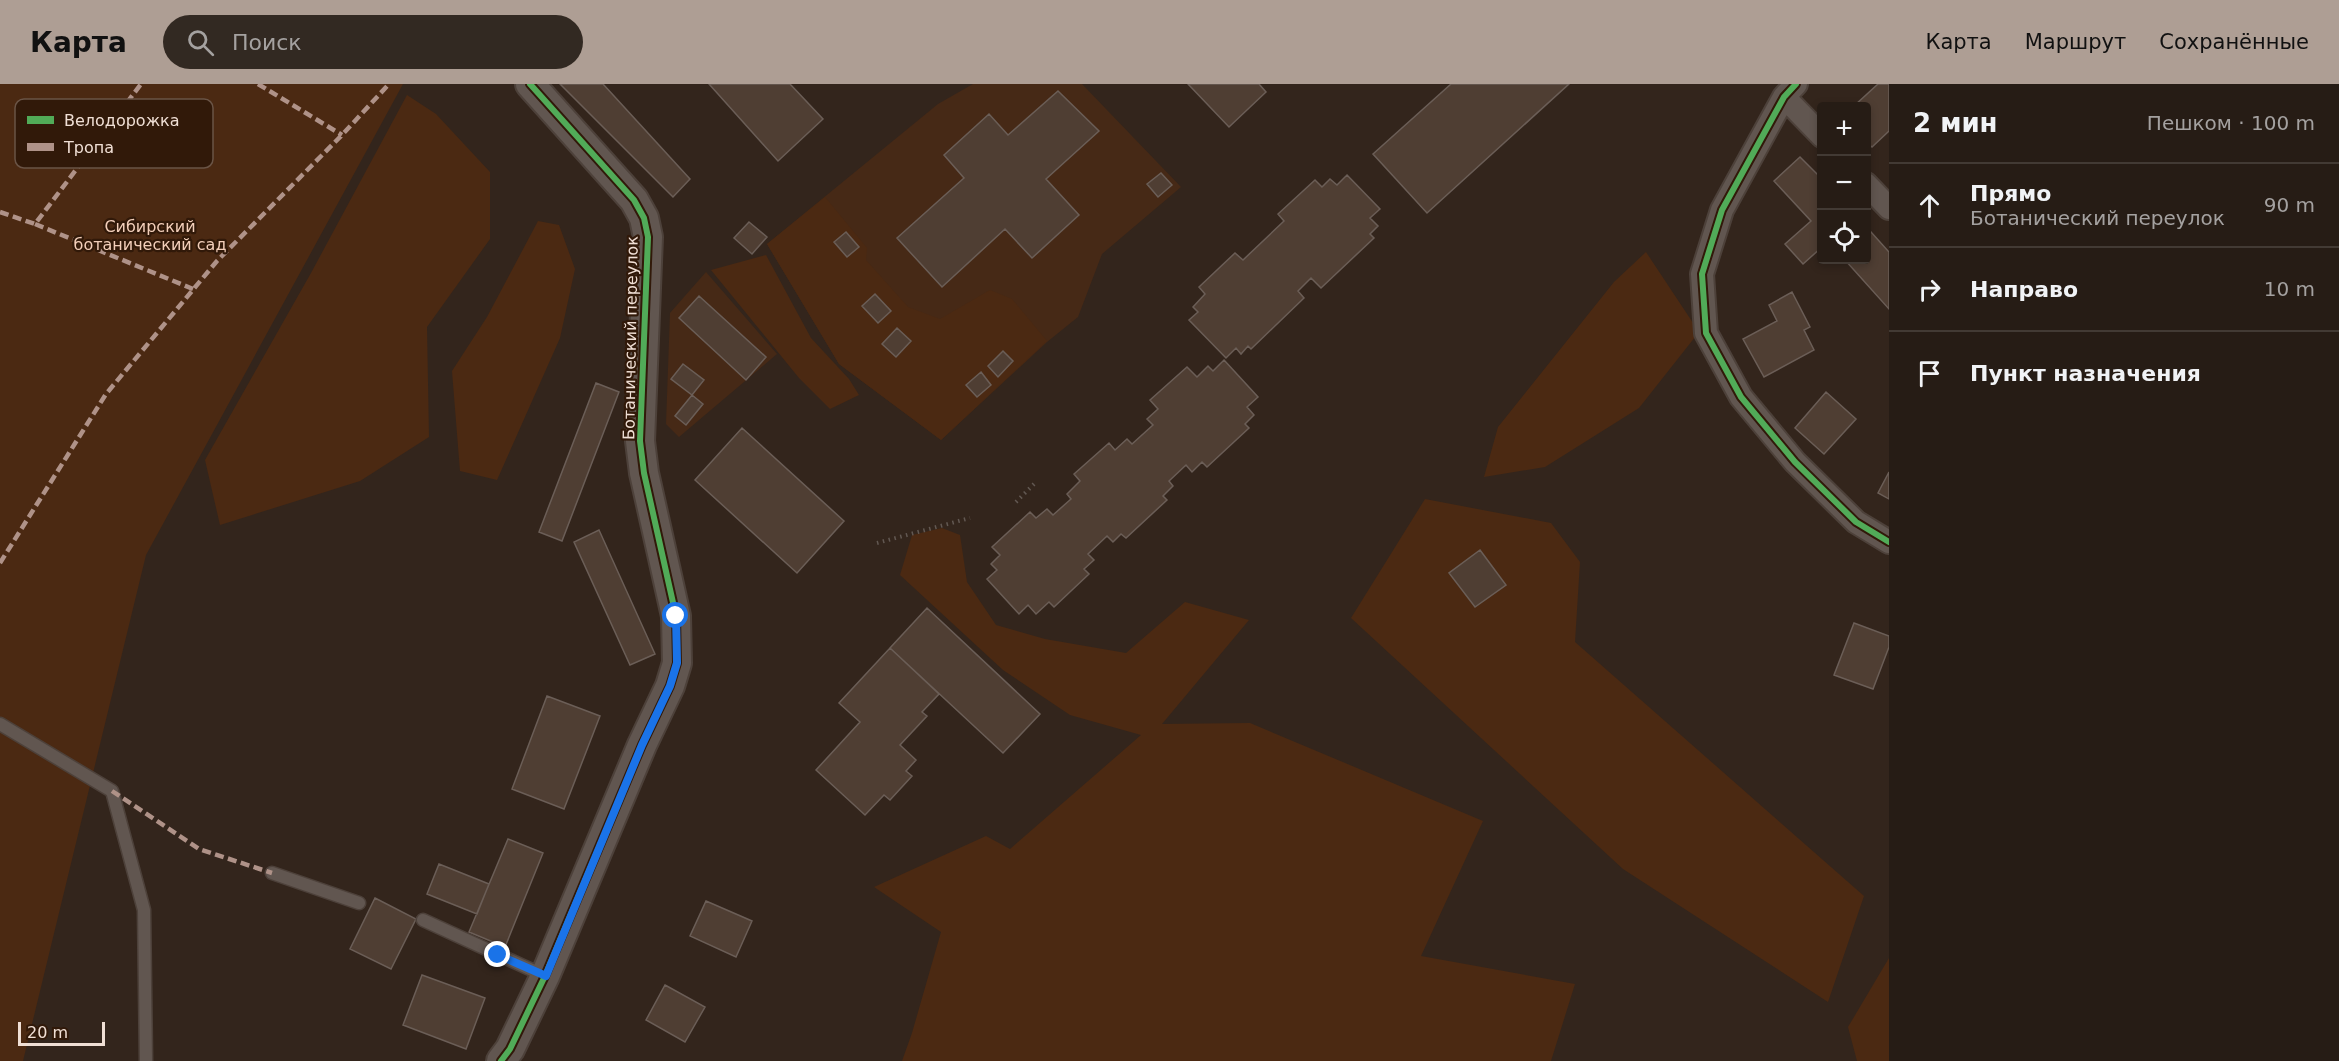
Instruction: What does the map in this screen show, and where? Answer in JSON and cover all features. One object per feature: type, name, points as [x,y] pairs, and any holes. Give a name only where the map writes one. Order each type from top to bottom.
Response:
[{"type":"street","name":"Ботанический переулок","points":[[501,1061],[510,1048],[546,976],[642,745],[670,686],[677,663],[678,639],[676,616],[644,473],[640,441],[648,237],[644,218],[634,200],[530,84]]},
{"type":"street","points":[[1817,130],[1790,90],[1722,210],[1702,274],[1706,333],[1741,397],[1795,462],[1856,522],[1889,542]]},
{"type":"street","points":[[1871,189],[1889,208]]},
{"type":"lane","points":[[0,724],[112,791],[144,910],[146,1061]]},
{"type":"lane","points":[[272,873],[359,903]]},
{"type":"lane","points":[[423,920],[546,976]]},
{"type":"path","points":[[1016,502],[1037,481]]},
{"type":"path","points":[[877,543],[970,518]]},
{"type":"shaded area","points":[[973,84],[1082,84],[1181,187],[1102,254],[1078,317],[1047,342],[941,440],[839,364],[767,244],[938,104]]},
{"type":"shaded area","points":[[706,272],[777,354],[679,437],[666,424],[670,313]]},
{"type":"green space","name":"Сибирский ботанический сад","points":[[0,84],[403,84],[146,555],[23,1061],[0,1061]]},
{"type":"green space","points":[[407,95],[436,114],[490,172],[490,239],[427,327],[429,437],[360,481],[220,525],[205,460],[311,273]]},
{"type":"green space","points":[[825,197],[867,248],[866,260],[908,307],[940,319],[990,290],[1012,299],[1047,341],[941,440],[839,364],[767,244]]},
{"type":"green space","points":[[538,221],[559,225],[575,269],[560,338],[497,480],[460,471],[452,371],[487,317]]},
{"type":"green space","points":[[1646,252],[1699,332],[1639,408],[1545,467],[1484,477],[1498,427],[1614,282]]},
{"type":"green space","points":[[766,255],[811,338],[849,379],[859,395],[830,409],[799,378],[711,270]]},
{"type":"green space","points":[[1425,499],[1551,523],[1580,562],[1575,642],[1864,896],[1828,1002],[1623,869],[1351,618]]},
{"type":"green space","points":[[942,528],[960,535],[967,582],[996,625],[1045,639],[1126,653],[1185,602],[1249,620],[1162,724],[1250,723],[1483,821],[1421,956],[1575,984],[1551,1061],[902,1061],[941,932],[874,887],[986,836],[1010,849],[1141,735],[1070,715],[1003,670],[900,575],[912,535]]},
{"type":"green space","points":[[1889,958],[1889,1061],[1857,1061],[1848,1027]]},
{"type":"building","points":[[560,84],[603,84],[690,179],[673,197]]},
{"type":"building","points":[[709,84],[790,84],[823,119],[778,161]]},
{"type":"building","points":[[1188,84],[1259,84],[1266,92],[1229,127]]},
{"type":"building","points":[[1451,84],[1569,84],[1427,213],[1373,154]]},
{"type":"building","points":[[1878,84],[1889,84],[1889,131],[1872,147],[1871,102],[1858,102]]},
{"type":"building","points":[[1058,91],[1099,131],[1046,179],[1079,215],[1032,258],[1005,229],[942,287],[897,238],[964,178],[944,155],[989,114],[1008,135]]},
{"type":"building","points":[[1800,157],[1817,174],[1817,251],[1803,264],[1785,244],[1811,221],[1774,181]]},
{"type":"building","points":[[1161,173],[1172,185],[1158,197],[1147,184]]},
{"type":"building","points":[[1347,175],[1380,209],[1370,218],[1378,226],[1370,234],[1374,238],[1321,288],[1311,278],[1298,291],[1304,298],[1251,349],[1248,346],[1241,354],[1236,348],[1226,358],[1189,320],[1198,312],[1193,307],[1205,294],[1199,287],[1235,253],[1243,260],[1284,221],[1278,214],[1315,180],[1322,187],[1330,179],[1337,185]]},
{"type":"building","points":[[749,222],[767,237],[752,254],[734,238]]},
{"type":"building","points":[[846,232],[859,247],[847,257],[834,242]]},
{"type":"building","points":[[1871,232],[1889,252],[1889,309],[1849,264],[1871,264]]},
{"type":"building","points":[[1792,292],[1810,327],[1804,330],[1814,350],[1764,377],[1743,339],[1777,321],[1769,305]]},
{"type":"building","points":[[875,294],[891,311],[878,323],[862,306]]},
{"type":"building","points":[[699,296],[766,357],[746,380],[679,318]]},
{"type":"building","points":[[897,328],[911,341],[896,357],[882,344]]},
{"type":"building","points":[[1003,351],[1013,361],[998,377],[988,366]]},
{"type":"building","points":[[1224,360],[1258,397],[1247,407],[1254,415],[1245,424],[1249,428],[1207,467],[1202,462],[1192,472],[1186,465],[1169,481],[1173,486],[1163,496],[1167,500],[1126,538],[1121,534],[1113,542],[1107,536],[1088,554],[1094,560],[1084,569],[1089,574],[1054,607],[1049,602],[1036,614],[1028,605],[1019,614],[987,579],[997,570],[991,564],[1000,555],[992,547],[1030,512],[1036,518],[1047,509],[1053,515],[1071,499],[1067,494],[1080,481],[1074,474],[1109,443],[1115,450],[1127,439],[1132,444],[1153,425],[1147,419],[1158,409],[1150,400],[1187,367],[1197,377],[1208,366],[1213,371]]},
{"type":"building","points":[[683,364],[704,380],[692,395],[671,379]]},
{"type":"building","points":[[981,372],[991,385],[977,397],[966,385]]},
{"type":"building","points":[[596,383],[619,392],[562,541],[539,532]]},
{"type":"building","points":[[1826,392],[1856,419],[1824,454],[1795,428]]},
{"type":"building","points":[[692,395],[703,404],[686,425],[675,416]]},
{"type":"building","points":[[742,428],[844,521],[797,573],[695,480]]},
{"type":"building","points":[[1889,472],[1889,499],[1878,493]]},
{"type":"building","points":[[599,530],[655,654],[630,665],[574,542]]},
{"type":"building","points":[[1480,550],[1506,585],[1475,607],[1449,573]]},
{"type":"building","points":[[927,608],[1040,714],[1003,753],[890,648]]},
{"type":"building","points":[[1854,623],[1889,636],[1889,647],[1873,689],[1834,675]]},
{"type":"building","points":[[890,648],[939,694],[922,712],[927,716],[900,745],[916,760],[906,771],[912,776],[890,800],[884,795],[865,815],[816,770],[860,722],[839,703]]},
{"type":"building","points":[[547,696],[600,716],[564,809],[512,789]]},
{"type":"building","points":[[508,839],[543,853],[505,947],[469,932]]},
{"type":"building","points":[[439,864],[489,884],[477,914],[427,894]]},
{"type":"building","points":[[375,898],[416,919],[391,969],[350,949]]},
{"type":"building","points":[[706,901],[752,921],[736,957],[690,936]]},
{"type":"building","points":[[422,975],[485,998],[466,1049],[403,1025]]},
{"type":"building","points":[[665,985],[705,1007],[685,1042],[646,1020]]},
{"type":"marked path","points":[[130,99],[141,84]]},
{"type":"marked path","points":[[258,84],[342,135]]},
{"type":"marked path","points":[[0,563],[106,394],[217,261],[342,135],[389,84]]},
{"type":"marked path","points":[[0,212],[35,224],[77,168]]},
{"type":"marked path","points":[[35,224],[193,289]]},
{"type":"marked path","points":[[112,791],[199,849],[272,873]]},
{"type":"cycle path","points":[[501,1061],[510,1049],[545,976],[642,745],[670,686],[677,663],[676,616],[644,473],[640,441],[648,237],[644,218],[634,200],[530,84]]},
{"type":"cycle path","points":[[1796,84],[1784,97],[1722,210],[1702,274],[1706,333],[1741,397],[1795,462],[1856,522],[1889,542]]},
{"type":"route","points":[[498,955],[546,976],[642,745],[670,686],[677,663],[676,616]]}]
